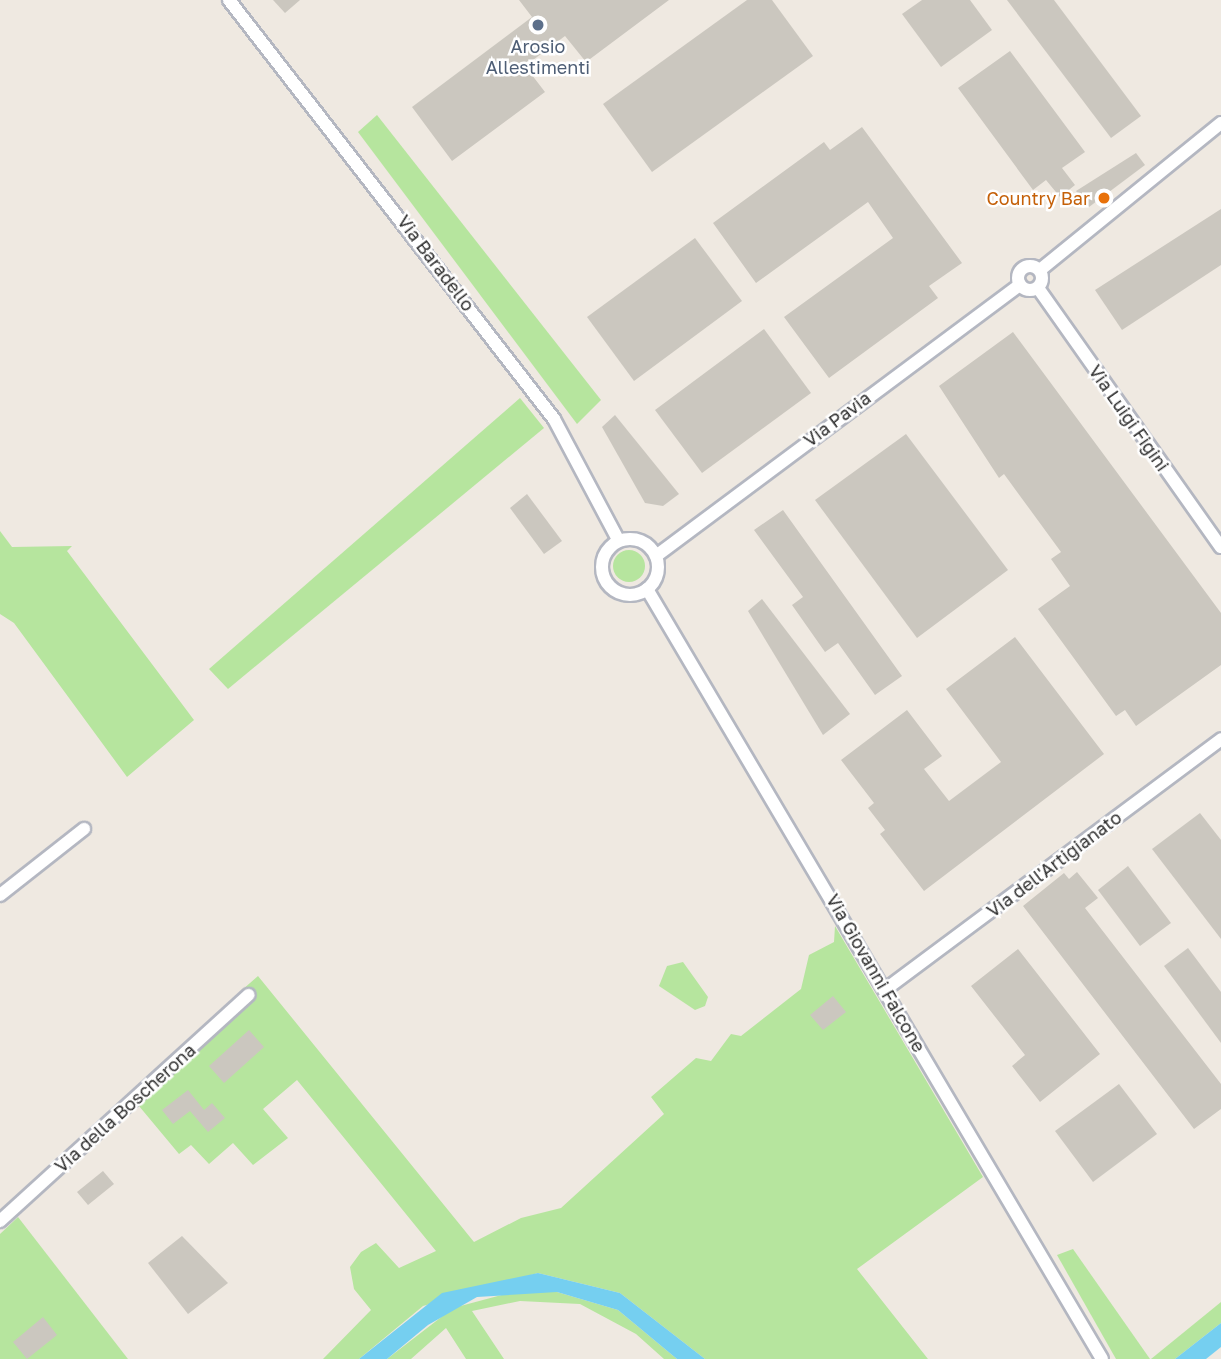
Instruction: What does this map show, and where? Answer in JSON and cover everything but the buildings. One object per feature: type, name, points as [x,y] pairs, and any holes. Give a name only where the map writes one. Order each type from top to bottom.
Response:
[{"type":"street","name":"Via Baradello","points":[[229,0],[554,419],[619,541]]},
{"type":"street","points":[[1020,285],[1038,288],[1040,270],[1221,123]]},
{"type":"street","name":"Via Pavia","points":[[656,556],[1020,285],[1023,268],[1040,270]]},
{"type":"street","name":"Via Luigi Figini","points":[[1038,288],[1221,547]]},
{"type":"street","points":[[619,541],[645,543],[656,556],[657,574],[648,589],[620,594],[605,581],[605,553],[619,541]]},
{"type":"street","name":"Via Giovanni Falcone","points":[[648,589],[886,989],[1101,1359]]},
{"type":"street","name":"Via dell'Artigianato","points":[[886,989],[1221,739]]},
{"type":"street","points":[[0,895],[84,829]]},
{"type":"street","name":"Via della Boscherona","points":[[0,1221],[248,995]]},
{"type":"green space","points":[[377,115],[601,400],[577,424],[358,132]]},
{"type":"green space","points":[[520,398],[544,428],[228,689],[209,669]]},
{"type":"green space","points":[[0,531],[12,547],[72,546],[67,551],[194,720],[127,777],[14,623],[0,614]]},
{"type":"green space","points":[[629,550],[641,554],[645,566],[641,578],[629,582],[617,578],[613,566],[617,554]]},
{"type":"green space","points":[[835,926],[983,1177],[857,1269],[928,1359],[705,1359],[620,1293],[538,1273],[423,1306],[359,1359],[323,1359],[371,1310],[354,1289],[350,1267],[361,1252],[376,1243],[399,1268],[436,1251],[297,1080],[263,1109],[288,1138],[253,1165],[233,1143],[209,1164],[191,1145],[179,1154],[139,1106],[252,1001],[242,990],[258,976],[474,1242],[521,1218],[561,1208],[664,1114],[651,1097],[696,1058],[711,1061],[731,1034],[741,1036],[801,989],[809,955],[834,942]]},
{"type":"green space","points":[[683,962],[708,997],[705,1006],[695,1010],[659,986],[667,966]]},
{"type":"green space","points":[[18,1217],[128,1359],[0,1359],[0,1234]]},
{"type":"green space","points":[[1073,1249],[1150,1359],[1116,1359],[1057,1255]]},
{"type":"green space","points":[[513,1292],[557,1292],[618,1310],[677,1359],[664,1359],[636,1334],[580,1304],[520,1301],[472,1311],[504,1359],[466,1359],[446,1328],[411,1359],[387,1359],[453,1308]]},
{"type":"green space","points":[[1221,1302],[1221,1323],[1175,1359],[1151,1359]]},
{"type":"water","points":[[538,1273],[620,1293],[705,1359],[677,1359],[618,1310],[557,1292],[477,1297],[428,1325],[387,1359],[359,1359],[442,1293]]},
{"type":"water","points":[[1221,1323],[1221,1347],[1206,1359],[1175,1359]]},
{"type":"place","name":"Arosio Allestimenti","points":[[538,25]]},
{"type":"place","name":"Country Bar","points":[[1104,198]]}]
